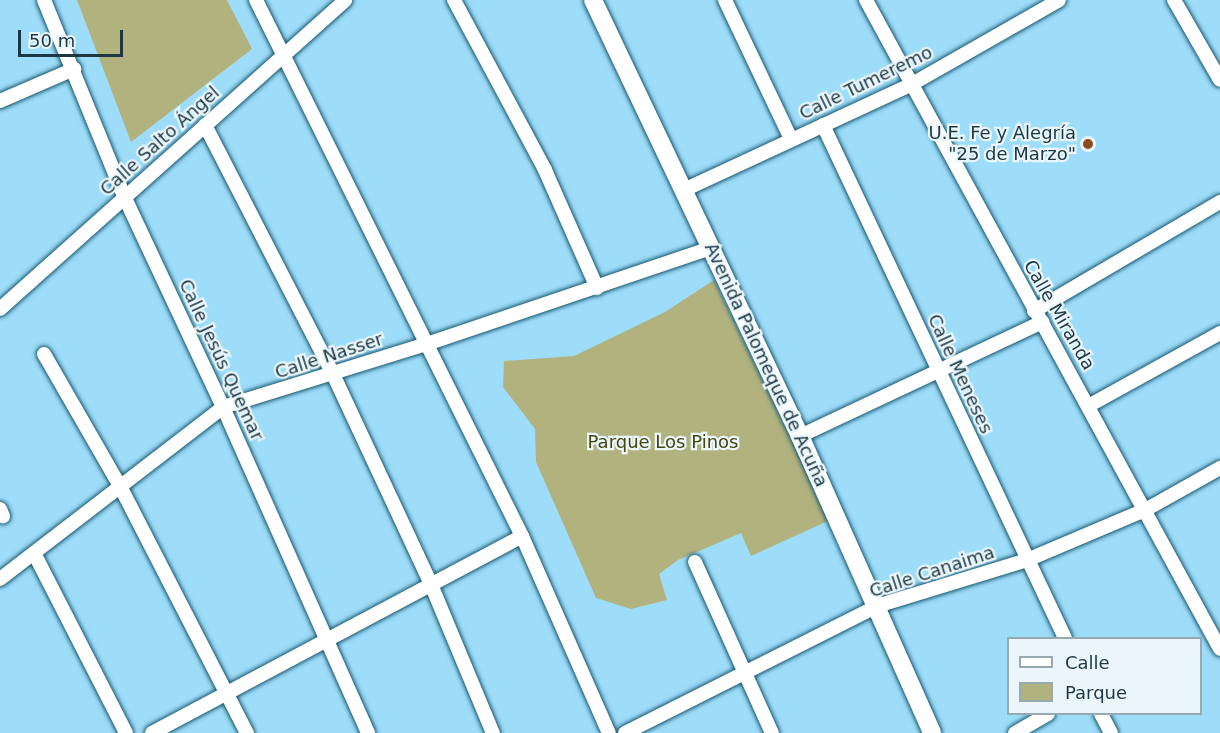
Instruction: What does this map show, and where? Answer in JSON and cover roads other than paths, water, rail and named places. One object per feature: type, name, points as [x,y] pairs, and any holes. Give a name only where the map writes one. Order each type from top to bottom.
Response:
[{"type":"street","name":"Calle Jesús Quemar","points":[[44,0],[125,198],[224,406],[368,733]]},
{"type":"street","points":[[256,0],[285,52],[522,536],[609,733]]},
{"type":"street","name":"Calle Salto Ángel","points":[[0,309],[345,0]]},
{"type":"street","points":[[454,0],[545,170],[597,288]]},
{"type":"street","name":"Avenida Palomeque de Acuña","points":[[593,0],[800,436],[932,733]]},
{"type":"street","points":[[725,0],[790,139]]},
{"type":"street","name":"Calle Miranda","points":[[866,0],[1038,316],[1147,509],[1220,649]]},
{"type":"street","name":"Calle Tumeremo","points":[[684,190],[912,84],[1059,0]]},
{"type":"street","points":[[1174,0],[1220,80]]},
{"type":"street","points":[[0,101],[74,69]]},
{"type":"street","points":[[205,125],[333,374],[430,582],[493,733]]},
{"type":"street","name":"Calle Meneses","points":[[823,125],[1064,637]]},
{"type":"street","points":[[800,436],[939,372],[1038,316],[1220,202]]},
{"type":"street","name":"Calle Nasser","points":[[0,579],[122,488],[224,406],[427,344],[711,248]]},
{"type":"street","points":[[1090,405],[1220,333]]},
{"type":"street","points":[[44,354],[122,488],[229,691],[247,733]]},
{"type":"street","name":"Calle Canaima","points":[[625,733],[746,675],[877,606],[1027,560],[1147,509],[1220,468]]},
{"type":"street","points":[[152,733],[327,642],[430,582],[522,536]]},
{"type":"street","points":[[34,553],[126,733]]},
{"type":"street","points":[[695,562],[772,733]]},
{"type":"street","points":[[1016,733],[1046,715]]},
{"type":"street","points":[[1102,715],[1111,733]]},
{"type":"place","name":"U.E. Fe y Alegría \"25 de Marzo\"","points":[[1088,144]]},
{"type":"park label","name":"Parque Los Pinos","points":[[663,442]]}]
